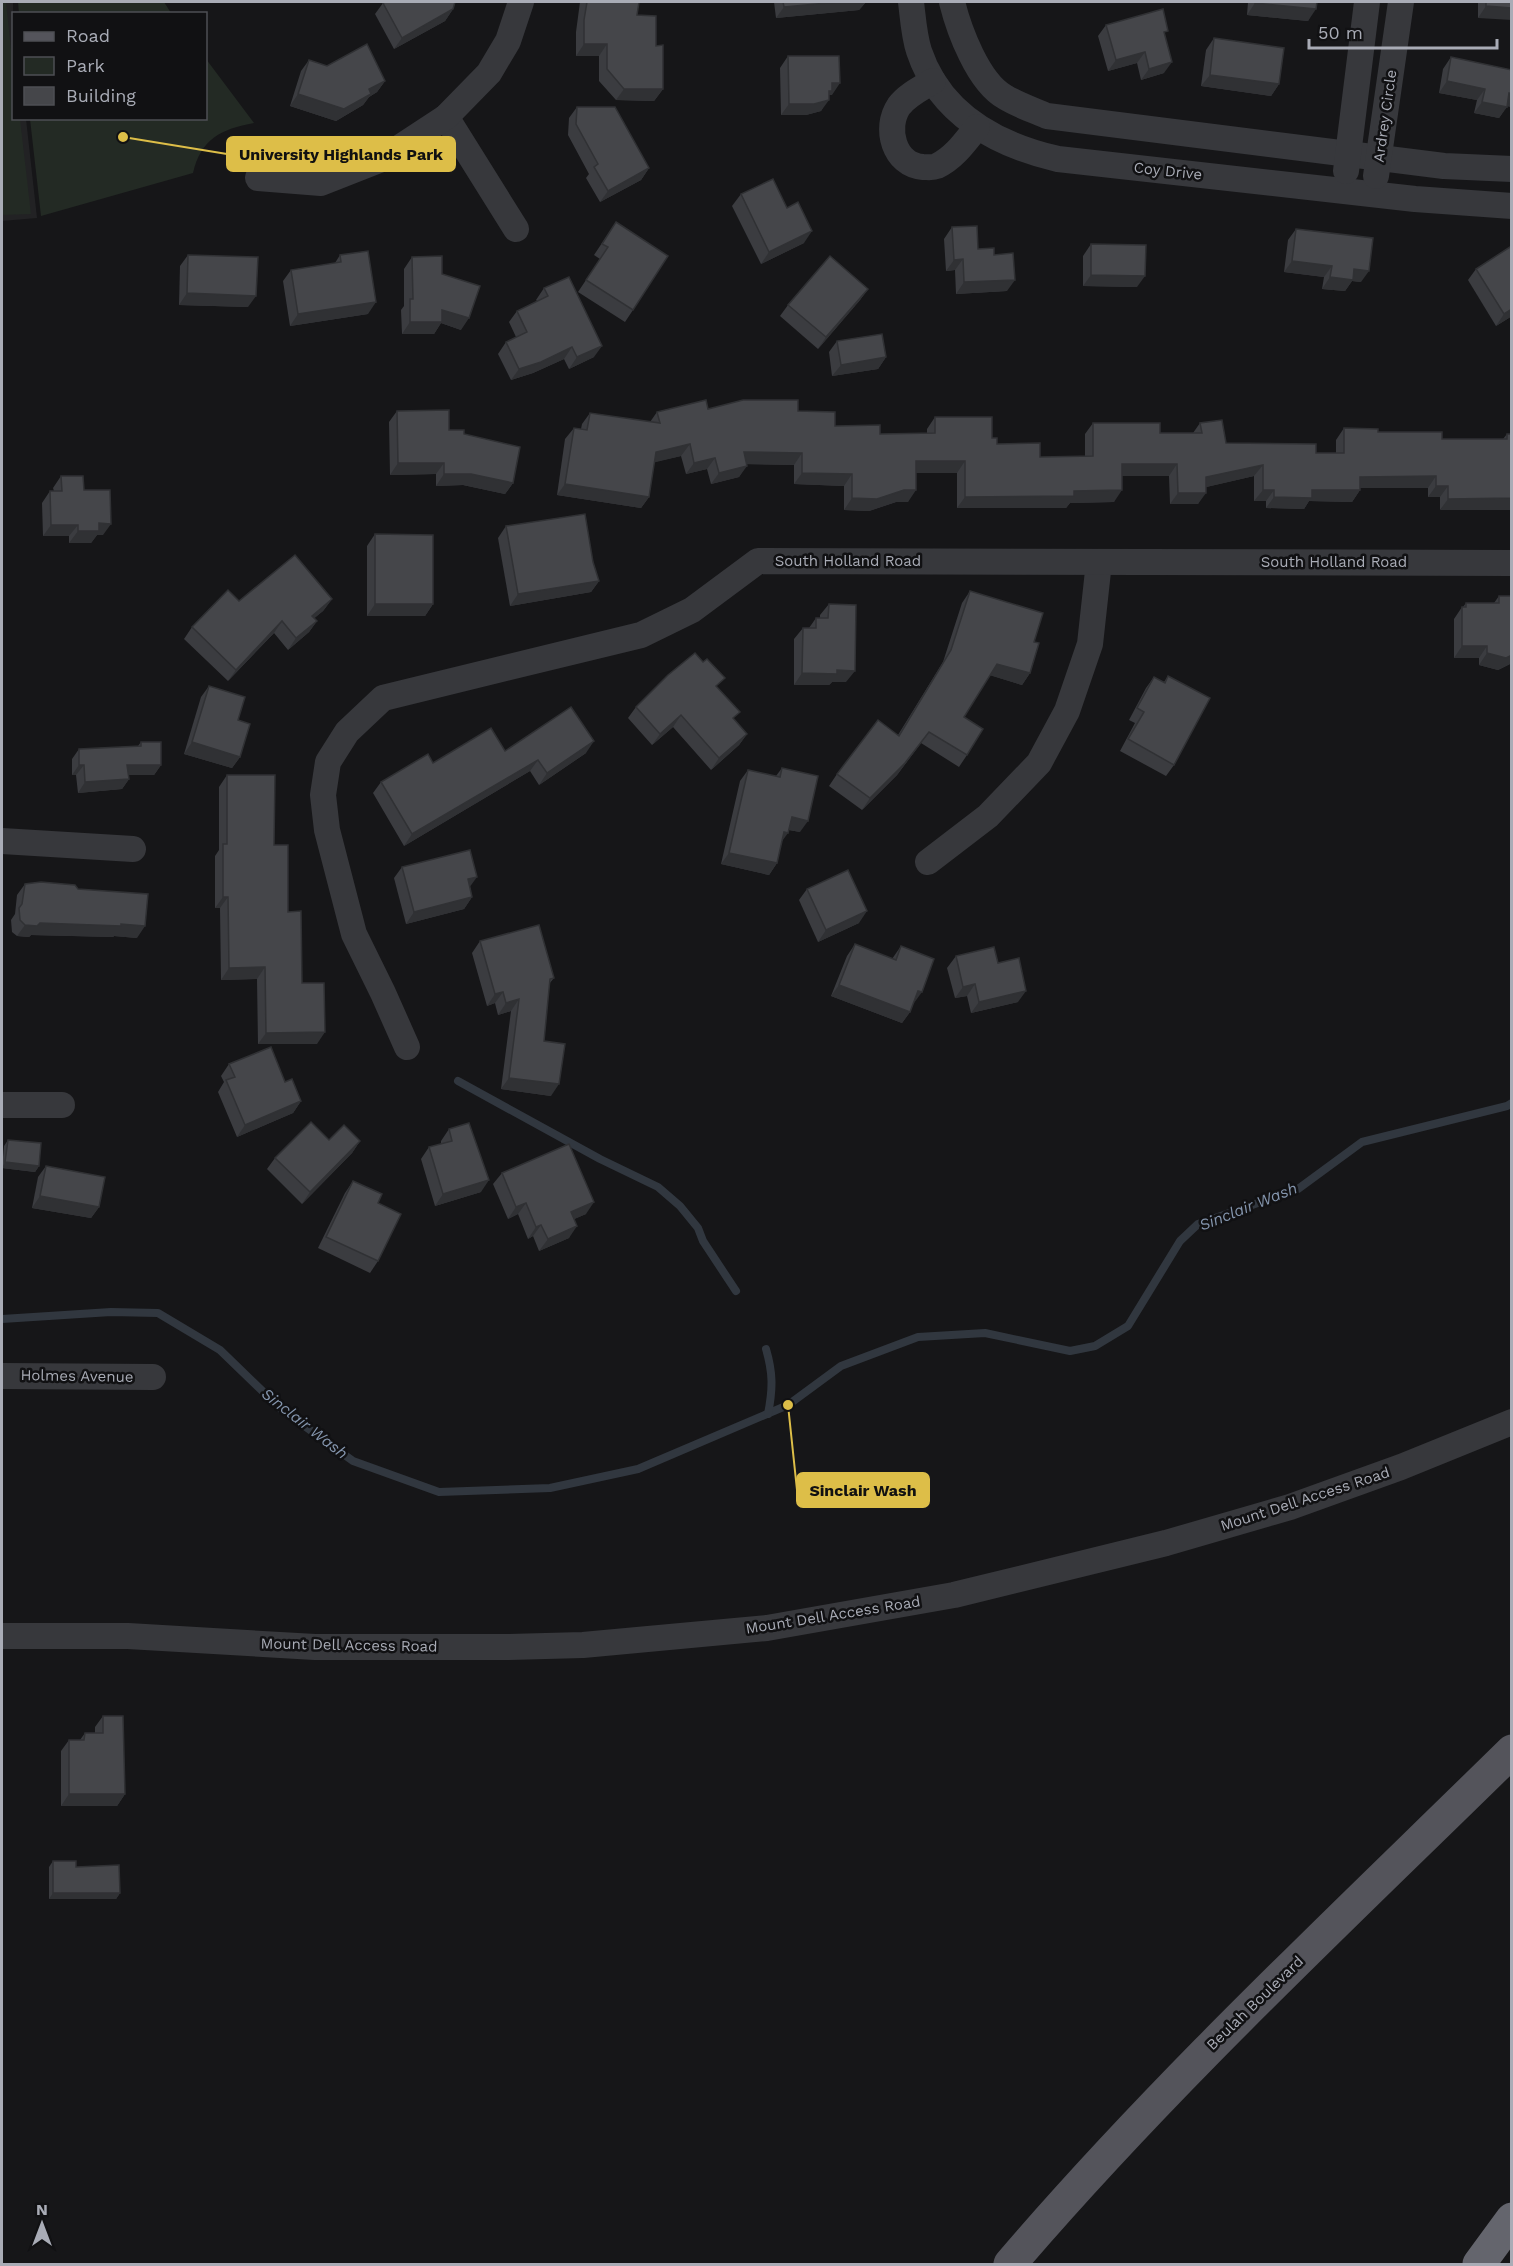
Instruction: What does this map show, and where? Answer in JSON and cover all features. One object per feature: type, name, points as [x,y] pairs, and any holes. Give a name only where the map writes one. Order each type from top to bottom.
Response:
[{"type":"highway","points":[[1479,2265],[1512,2219]]},
{"type":"main road","name":"Beulah Boulevard","points":[[1010,2265],[1053,2214],[1203,2054],[1512,1751]]},
{"type":"street","points":[[258,178],[321,183],[382,159],[446,117],[489,73],[508,40],[521,2]]},
{"type":"street","name":"Coy Drive","points":[[911,2],[919,50],[933,81],[955,110],[977,127],[1030,153],[1058,159],[1343,191],[1512,206]]},
{"type":"street","points":[[952,2],[964,37],[987,79],[1003,96],[1047,116],[1379,159],[1444,166],[1512,169]]},
{"type":"street","name":"Ardrey Circle","points":[[1343,191],[1367,2]]},
{"type":"street","name":"Ardrey Circle","points":[[1374,194],[1401,2]]},
{"type":"street","points":[[933,81],[914,92],[899,106],[891,125],[893,140],[901,158],[916,166],[934,167],[952,157],[977,127]]},
{"type":"street","points":[[446,117],[516,229]]},
{"type":"street","name":"South Holland Road","points":[[407,1047],[354,934],[327,830],[323,795],[328,762],[342,739],[383,698],[641,635],[692,610],[758,561],[1512,563]]},
{"type":"street","points":[[928,862],[988,816],[1039,763],[1067,711],[1090,644],[1099,562]]},
{"type":"street","points":[[2,841],[133,849]]},
{"type":"street","points":[[2,1106],[62,1105]]},
{"type":"street","name":"Holmes Avenue","points":[[2,1376],[153,1377]]},
{"type":"street","name":"Mount Dell Access Road","points":[[2,1636],[128,1636],[315,1647],[509,1647],[583,1645],[767,1628],[954,1594],[1166,1543],[1302,1503],[1401,1467],[1512,1422]]},
{"type":"shaded area","points":[[2,2],[13,2],[12,120],[26,120],[37,218],[2,221]]},
{"type":"green space","points":[[2,2],[6,2],[12,59],[12,120],[20,120],[31,214],[2,215]]},
{"type":"green space","points":[[18,2],[164,2],[170,12],[19,12]]},
{"type":"green space","points":[[207,60],[254,123],[222,132],[214,138],[201,152],[193,173],[41,216],[30,120],[207,120]]},
{"type":"building","points":[[455,2],[453,9],[402,38],[383,3]]},
{"type":"building","points":[[587,2],[639,2],[637,15],[656,16],[656,46],[663,45],[663,89],[624,89],[607,69],[607,44],[584,44]]},
{"type":"building","points":[[783,2],[838,2],[784,7]]},
{"type":"building","points":[[1255,2],[1317,2],[1316,9]]},
{"type":"building","points":[[1486,2],[1512,2],[1512,8],[1486,6]]},
{"type":"building","points":[[1163,9],[1168,31],[1164,32],[1172,62],[1149,69],[1145,52],[1116,60],[1106,25]]},
{"type":"building","points":[[1214,38],[1284,48],[1279,84],[1210,75]]},
{"type":"building","points":[[367,44],[385,81],[369,89],[371,94],[344,109],[298,94],[309,60],[327,66]]},
{"type":"building","points":[[788,56],[839,56],[840,83],[832,83],[829,100],[814,104],[789,104]]},
{"type":"building","points":[[1451,57],[1512,70],[1512,94],[1509,93],[1507,107],[1482,102],[1485,89],[1447,81]]},
{"type":"building","points":[[577,107],[615,107],[649,168],[608,191],[594,167],[598,164],[576,124]]},
{"type":"building","points":[[773,179],[787,208],[798,202],[812,231],[769,252],[741,194]]},
{"type":"building","points":[[616,222],[668,256],[633,310],[586,280],[608,247],[602,244]]},
{"type":"building","points":[[977,226],[978,249],[994,248],[994,255],[1013,253],[1015,280],[964,282],[963,259],[954,260],[952,227]]},
{"type":"building","points":[[1296,229],[1373,238],[1369,271],[1354,269],[1353,280],[1330,277],[1332,266],[1292,261]]},
{"type":"building","points":[[1091,244],[1146,245],[1145,276],[1091,275]]},
{"type":"building","points":[[1510,247],[1512,249],[1512,309],[1504,314],[1476,269]]},
{"type":"building","points":[[368,251],[376,302],[298,314],[291,270],[341,262],[340,255]]},
{"type":"building","points":[[188,255],[258,257],[256,296],[187,293]]},
{"type":"building","points":[[442,256],[442,274],[480,286],[469,318],[442,310],[442,322],[410,322],[410,299],[413,299],[412,257]]},
{"type":"building","points":[[830,256],[868,289],[826,337],[788,305]]},
{"type":"building","points":[[569,277],[602,346],[577,357],[572,347],[541,362],[519,369],[506,342],[527,332],[517,311],[548,296],[544,288]]},
{"type":"building","points":[[882,334],[886,357],[841,365],[837,341]]},
{"type":"building","points":[[706,400],[708,409],[743,400],[798,400],[798,411],[835,412],[835,426],[880,425],[880,434],[935,433],[935,417],[992,417],[992,438],[997,438],[997,444],[1040,443],[1040,457],[1093,456],[1093,423],[1160,423],[1160,433],[1202,433],[1200,423],[1222,420],[1226,443],[1316,444],[1316,453],[1344,453],[1344,428],[1378,429],[1378,432],[1442,432],[1442,439],[1507,439],[1507,434],[1512,434],[1512,498],[1448,499],[1448,486],[1436,486],[1436,476],[1360,477],[1360,490],[1312,490],[1312,498],[1274,497],[1274,490],[1263,490],[1263,465],[1206,477],[1206,493],[1178,493],[1177,464],[1122,464],[1122,490],[1074,491],[1074,496],[965,497],[965,461],[916,461],[916,490],[904,490],[877,499],[852,498],[852,474],[802,473],[802,453],[744,452],[747,466],[719,473],[715,458],[694,463],[690,444],[656,452],[649,497],[565,484],[574,428],[587,430],[590,413],[660,423],[657,412]]},
{"type":"building","points":[[449,410],[449,430],[464,430],[464,434],[520,447],[513,483],[471,474],[444,474],[444,463],[398,463],[397,411]]},
{"type":"building","points":[[61,476],[83,476],[84,490],[110,490],[111,524],[99,523],[99,531],[78,531],[78,525],[51,525],[50,491],[62,491]]},
{"type":"building","points":[[585,514],[593,562],[599,581],[518,594],[506,526]]},
{"type":"building","points":[[375,534],[433,535],[433,604],[375,604]]},
{"type":"building","points":[[295,555],[332,599],[312,616],[317,621],[296,638],[282,621],[236,670],[192,627],[228,590],[239,601]]},
{"type":"building","points":[[970,591],[1043,613],[1034,642],[1039,643],[1030,673],[997,664],[964,717],[983,729],[967,755],[929,732],[905,763],[870,798],[837,774],[878,720],[899,736],[951,650]]},
{"type":"building","points":[[1499,596],[1512,596],[1512,655],[1506,658],[1487,653],[1487,646],[1462,646],[1462,607],[1466,607],[1466,603],[1499,603]]},
{"type":"building","points":[[829,604],[856,605],[855,671],[837,670],[837,674],[802,673],[803,628],[816,628],[816,618],[828,618]]},
{"type":"building","points":[[695,653],[703,662],[707,659],[725,678],[716,686],[740,712],[733,718],[747,734],[719,758],[681,715],[660,734],[636,707],[668,675]]},
{"type":"building","points":[[1168,676],[1210,698],[1174,765],[1128,739],[1144,712],[1137,708],[1154,677],[1165,683]]},
{"type":"building","points":[[209,686],[245,697],[238,720],[250,724],[240,757],[192,742]]},
{"type":"building","points":[[571,707],[594,741],[547,773],[538,760],[412,834],[381,782],[428,754],[433,763],[491,728],[505,751]]},
{"type":"building","points":[[141,742],[161,742],[161,765],[127,765],[129,779],[85,782],[84,765],[79,765],[79,749],[141,746]]},
{"type":"building","points":[[782,768],[818,776],[808,821],[792,817],[788,833],[784,832],[777,863],[729,853],[748,770],[780,777]]},
{"type":"building","points":[[227,775],[275,775],[274,845],[288,845],[288,912],[301,911],[302,983],[324,983],[325,1032],[266,1033],[265,967],[229,968],[228,897],[223,897],[223,844],[227,844]]},
{"type":"building","points":[[470,850],[477,877],[468,879],[472,897],[414,912],[402,867]]},
{"type":"building","points":[[848,870],[867,911],[826,930],[807,889]]},
{"type":"building","points":[[41,882],[75,885],[78,889],[148,894],[145,926],[40,923],[37,926],[25,925],[20,920],[19,908],[22,904],[25,884]]},
{"type":"building","points":[[539,925],[554,978],[550,979],[544,1041],[565,1044],[559,1084],[509,1078],[519,999],[506,1003],[503,992],[495,994],[480,941]]},
{"type":"building","points":[[855,944],[896,960],[901,946],[934,959],[922,992],[918,991],[910,1012],[839,985]]},
{"type":"building","points":[[994,947],[998,963],[1019,958],[1026,991],[979,1002],[975,984],[963,987],[956,956]]},
{"type":"building","points":[[271,1047],[285,1082],[292,1079],[301,1101],[245,1125],[226,1080],[235,1077],[229,1064]]},
{"type":"building","points":[[311,1122],[329,1140],[344,1125],[360,1141],[310,1192],[275,1158]]},
{"type":"building","points":[[469,1123],[489,1180],[443,1194],[429,1147],[452,1141],[449,1129]]},
{"type":"building","points":[[8,1140],[41,1143],[39,1166],[5,1162]]},
{"type":"building","points":[[569,1144],[594,1202],[571,1212],[577,1226],[548,1239],[541,1225],[536,1227],[526,1203],[516,1207],[502,1173]]},
{"type":"building","points":[[46,1166],[105,1177],[99,1207],[40,1196]]},
{"type":"building","points":[[353,1181],[382,1194],[378,1203],[401,1214],[378,1261],[326,1237]]},
{"type":"building","points":[[103,1716],[123,1716],[125,1794],[69,1794],[69,1740],[84,1740],[85,1733],[103,1733]]},
{"type":"building","points":[[53,1861],[76,1861],[76,1867],[119,1865],[120,1893],[53,1893]]},
{"type":"waterway","points":[[458,1081],[600,1159],[658,1187],[680,1206],[698,1228],[703,1241],[736,1291]]},
{"type":"waterway","name":"Sinclair Wash","points":[[2,1319],[111,1312],[158,1313],[220,1350],[281,1409],[353,1461],[439,1492],[550,1488],[638,1469],[788,1405],[841,1366],[918,1337],[985,1333],[1070,1351],[1095,1346],[1128,1326],[1180,1241],[1198,1224],[1298,1189],[1362,1142],[1512,1103]]},
{"type":"waterway","points":[[766,1349],[771,1381],[768,1414]]},
{"type":"place","name":"University Highlands Park","points":[[123,137]]},
{"type":"place","name":"Sinclair Wash","points":[[788,1405]]}]
